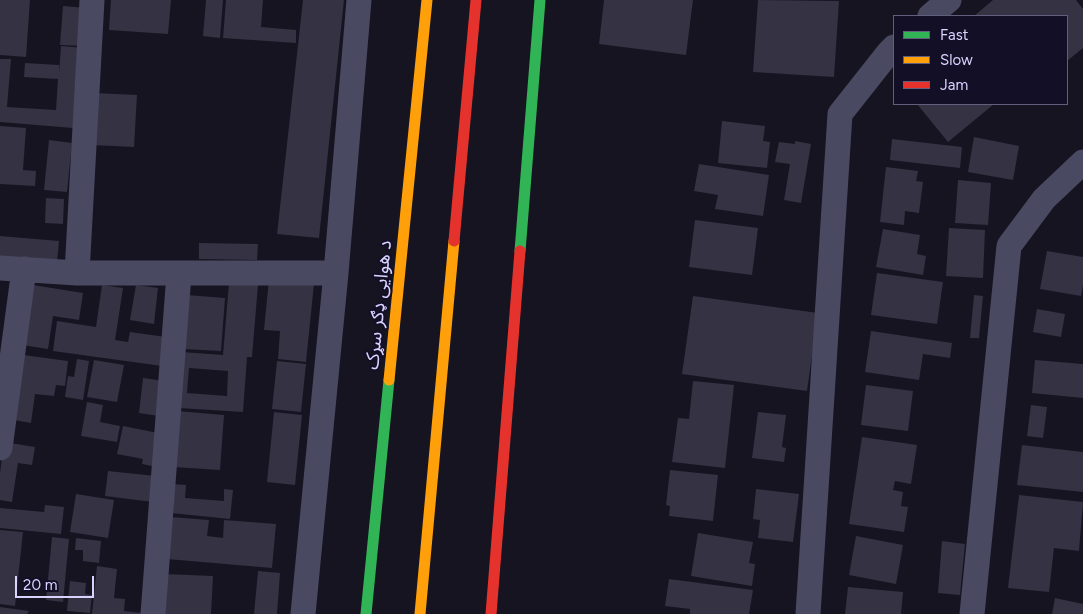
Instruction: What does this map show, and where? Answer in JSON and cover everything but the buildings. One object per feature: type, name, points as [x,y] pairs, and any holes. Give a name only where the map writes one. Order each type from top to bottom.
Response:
[{"type":"main road","name":"د هوایی ډګر سړک","points":[[366,614],[427,0]]},
{"type":"main road","points":[[420,614],[476,0]]},
{"type":"main road","points":[[491,614],[540,0]]},
{"type":"street","points":[[77,273],[92,0]]},
{"type":"street","points":[[303,614],[336,273],[359,0]]},
{"type":"street","points":[[931,15],[948,0]]},
{"type":"street","points":[[808,614],[840,114],[893,48]]},
{"type":"street","points":[[972,614],[1009,246],[1044,200],[1083,162]]},
{"type":"street","points":[[0,448],[12,268],[77,273],[336,273]]},
{"type":"street","points":[[153,614],[178,274]]},
{"type":"traffic: fast","points":[[520,251],[540,0]]},
{"type":"traffic: fast","points":[[366,614],[389,380]]},
{"type":"traffic: slow","points":[[389,380],[427,0]]},
{"type":"traffic: slow","points":[[420,614],[454,241]]},
{"type":"traffic: jam","points":[[454,241],[476,0]]},
{"type":"traffic: jam","points":[[491,614],[520,251]]}]
